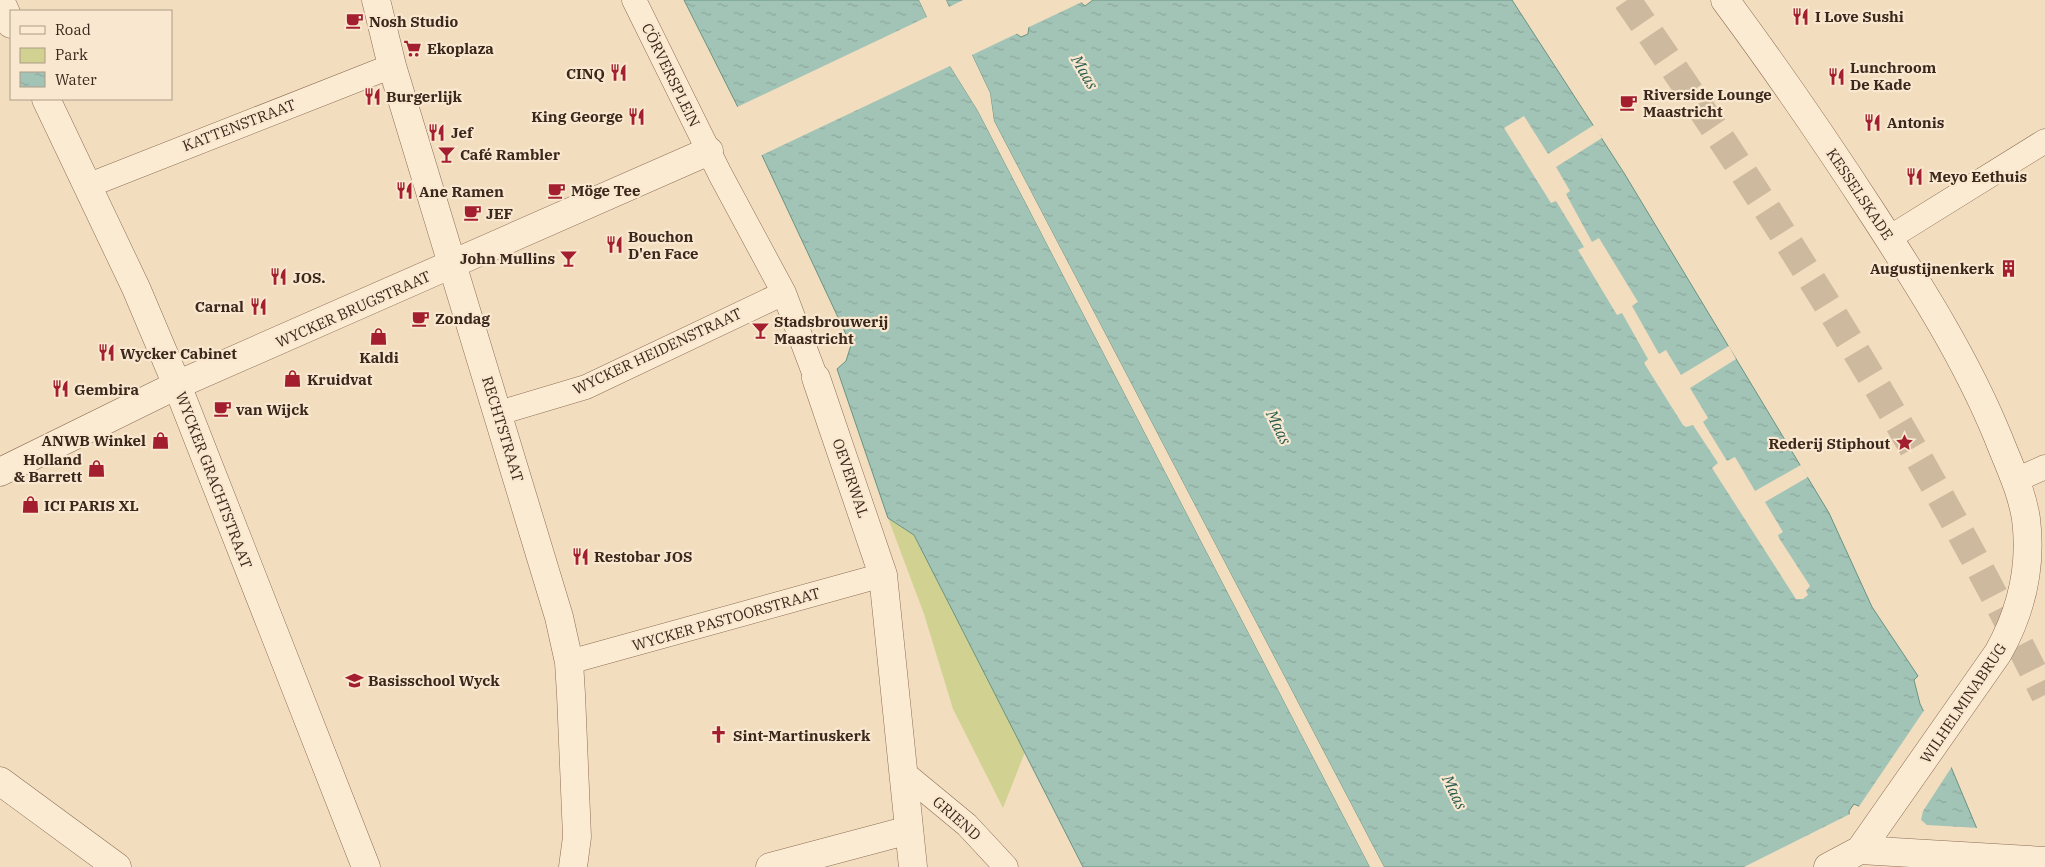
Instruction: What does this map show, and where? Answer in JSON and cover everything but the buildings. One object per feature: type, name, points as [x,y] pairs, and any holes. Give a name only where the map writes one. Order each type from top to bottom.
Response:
[{"type":"street","name":"RECHTSTRAAT","points":[[376,0],[392,66],[499,413],[559,617],[569,662],[577,836],[573,867]]},
{"type":"street","name":"CÖRVERSPLEIN","points":[[634,0],[709,151]]},
{"type":"street","name":"KESSELSKADE","points":[[1725,0],[1787,87],[1924,293],[1964,363],[1989,415],[2014,481]]},
{"type":"street","name":"KATTENSTRAAT","points":[[87,186],[392,66]]},
{"type":"street","name":"WYCKER GRACHTSTRAAT","points":[[46,100],[136,288],[177,385],[366,867]]},
{"type":"street","points":[[1889,238],[2045,141]]},
{"type":"street","name":"WYCKER BRUGSTRAAT","points":[[0,472],[177,385],[454,265],[709,151]]},
{"type":"street","name":"OEVERWAL","points":[[709,151],[784,293],[816,378],[883,575],[913,867]]},
{"type":"street","name":"WYCKER HEIDENSTRAAT","points":[[499,413],[586,387],[784,293]]},
{"type":"street","points":[[2014,481],[2045,467]]},
{"type":"street","name":"WILHELMINABRUG","points":[[1828,867],[1860,850],[1986,673],[2005,640],[2022,594],[2027,567],[2026,519],[2014,481]]},
{"type":"street","name":"WYCKER PASTOORSTRAAT","points":[[569,662],[883,575]]},
{"type":"street","name":"GRIEND","points":[[904,773],[968,825],[1006,867]]},
{"type":"street","points":[[0,781],[117,867]]},
{"type":"street","points":[[770,867],[910,830]]},
{"type":"street","points":[[1860,850],[2045,861]]},
{"type":"green space","points":[[888,518],[914,535],[1025,752],[1003,808],[953,709],[924,614]]},
{"type":"water","points":[[684,0],[919,0],[950,66],[978,111],[1370,867],[1083,867],[914,535],[888,518],[837,369],[846,361],[851,345],[760,151]]},
{"type":"water","name":"Maas","points":[[946,0],[1000,0],[1015,33],[1021,37],[1028,34],[1029,26],[1078,0],[1085,6],[1093,0],[1512,0],[1624,173],[1829,513],[1872,607],[1918,676],[1914,680],[1920,704],[1951,767],[1993,867],[1854,804],[1849,811],[1850,822],[1873,867],[1384,867],[994,121],[990,93]]},
{"type":"pier","points":[[919,0],[922,0],[952,65],[980,110],[1372,867],[1370,867],[978,111],[950,66],[760,156],[735,108],[927,17]]},
{"type":"pier","points":[[943,0],[946,0],[949,7],[963,0],[1002,0],[1018,33],[972,55],[990,93],[994,121],[1384,867],[1381,867],[992,122],[987,94]]},
{"type":"pier","points":[[1015,0],[1081,0],[1082,2],[1027,28]]},
{"type":"pier","points":[[1524,116],[1548,154],[1594,125],[1602,138],[1556,167],[1570,191],[1566,194],[1592,242],[1599,238],[1638,302],[1632,306],[1659,354],[1666,350],[1681,375],[1729,346],[1736,359],[1690,388],[1708,418],[1703,422],[1727,461],[1735,457],[1755,491],[1801,465],[1808,477],[1765,502],[1783,532],[1778,535],[1779,538],[1810,586],[1806,591],[1808,595],[1803,599],[1796,599],[1712,468],[1718,463],[1693,425],[1686,427],[1683,425],[1644,363],[1648,359],[1622,313],[1617,315],[1578,250],[1584,247],[1556,201],[1551,203],[1504,128]]},
{"type":"pier","points":[[1925,709],[1953,765],[1923,811],[1921,820],[1927,825],[1979,828],[1995,867],[1890,867],[1858,808]]},
{"type":"pier","points":[[1852,813],[1853,821],[1875,867],[1744,867]]},
{"type":"tunnel","points":[[1627,0],[1740,168],[1849,340],[1951,515],[2045,695]]},
{"type":"place","name":"I Love Sushi","points":[[1801,16]]},
{"type":"place","name":"Nosh Studio","points":[[355,21]]},
{"type":"place","name":"Ekoplaza","points":[[413,48]]},
{"type":"place","name":"CINQ","points":[[619,73]]},
{"type":"place","name":"Lunchroom De Kade","points":[[1836,76]]},
{"type":"place","name":"Burgerlijk","points":[[372,96]]},
{"type":"place","name":"Riverside Lounge Maastricht","points":[[1629,103]]},
{"type":"place","name":"King George","points":[[637,116]]},
{"type":"place","name":"Antonis","points":[[1873,122]]},
{"type":"place","name":"Jef","points":[[437,132]]},
{"type":"place","name":"Café Rambler","points":[[446,154]]},
{"type":"place","name":"Meyo Eethuis","points":[[1915,176]]},
{"type":"place","name":"Möge Tee","points":[[557,190]]},
{"type":"place","name":"Ane Ramen","points":[[405,191]]},
{"type":"place","name":"JEF","points":[[472,213]]},
{"type":"place","name":"Bouchon D'en Face","points":[[614,245]]},
{"type":"place","name":"John Mullins","points":[[569,258]]},
{"type":"place","name":"Augustijnenkerk","points":[[2008,268]]},
{"type":"place","name":"JOS.","points":[[279,277]]},
{"type":"place","name":"Carnal","points":[[258,306]]},
{"type":"place","name":"Zondag","points":[[421,318]]},
{"type":"place","name":"Stadsbrouwerij Maastricht","points":[[760,330]]},
{"type":"place","name":"Kaldi","points":[[379,336]]},
{"type":"place","name":"Wycker Cabinet","points":[[106,353]]},
{"type":"place","name":"Kruidvat","points":[[293,379]]},
{"type":"place","name":"Gembira","points":[[60,389]]},
{"type":"place","name":"van Wijck","points":[[222,409]]},
{"type":"place","name":"ANWB Winkel","points":[[160,440]]},
{"type":"place","name":"Rederij Stiphout","points":[[1904,443]]},
{"type":"place","name":"Holland & Barrett","points":[[96,468]]},
{"type":"place","name":"ICI PARIS XL","points":[[30,505]]},
{"type":"place","name":"Restobar JOS","points":[[580,556]]},
{"type":"place","name":"Basisschool Wyck","points":[[354,680]]},
{"type":"place","name":"Sint-Martinuskerk","points":[[719,735]]}]
